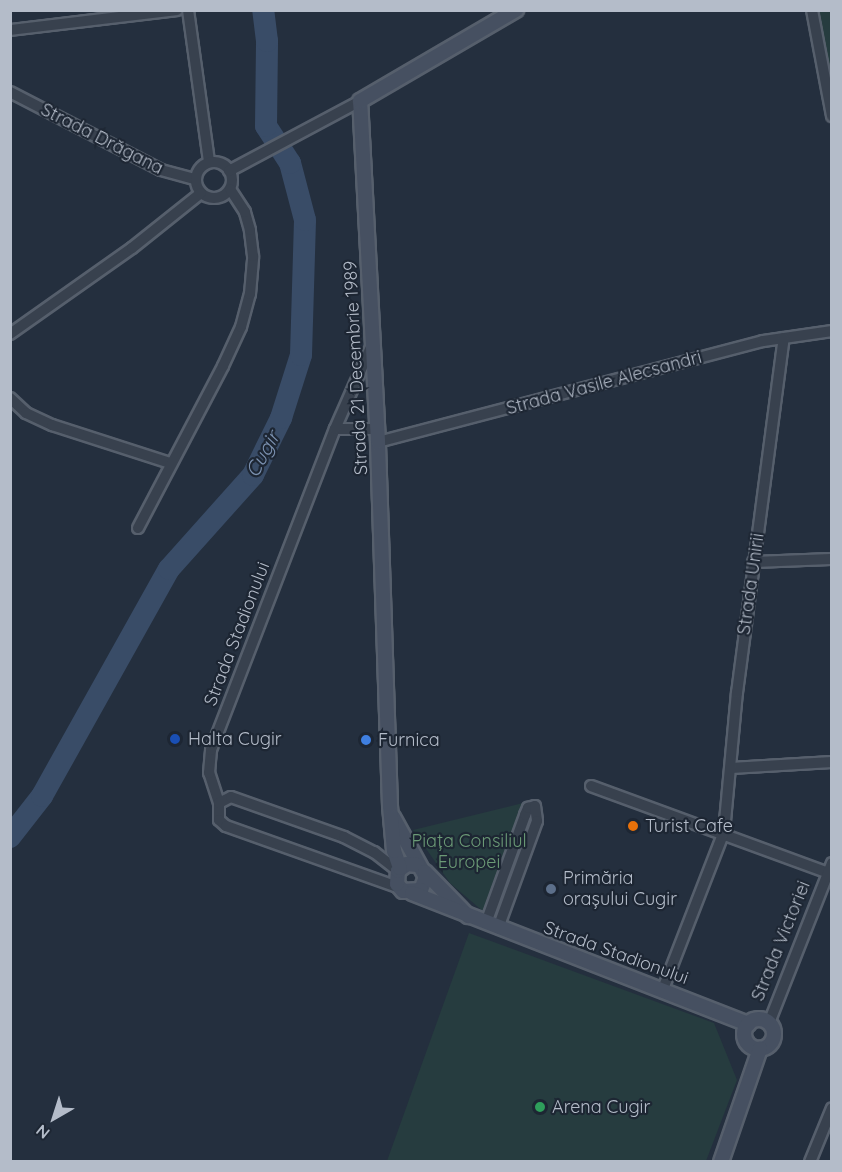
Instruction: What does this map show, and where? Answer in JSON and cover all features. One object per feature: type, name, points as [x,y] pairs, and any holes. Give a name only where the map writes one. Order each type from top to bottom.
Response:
[{"type":"main road","points":[[360,101],[516,10]]},
{"type":"main road","name":"Strada 21 Decembrie 1989","points":[[360,101],[377,436],[391,813],[394,851],[399,870]]},
{"type":"main road","name":"Strada 21 Decembrie 1989","points":[[391,813],[422,868]]},
{"type":"main road","points":[[422,868],[424,886],[406,890],[399,870],[422,868]]},
{"type":"main road","name":"Strada Stadionului","points":[[422,868],[470,918]]},
{"type":"main road","name":"Strada Stadionului","points":[[406,890],[470,918],[663,989],[748,1024]]},
{"type":"main road","points":[[721,1161],[760,1049],[774,1039],[769,1023],[756,1020],[748,1024],[745,1038],[751,1046],[760,1049]]},
{"type":"street","points":[[10,30],[177,10]]},
{"type":"street","points":[[188,10],[209,162]]},
{"type":"street","points":[[812,10],[831,116]]},
{"type":"street","name":"Strada Drăgana","points":[[10,92],[150,165],[195,179]]},
{"type":"street","points":[[229,171],[360,101]]},
{"type":"street","points":[[138,528],[170,462],[223,366],[241,327],[250,294],[253,256],[250,230],[245,212],[230,189],[229,171],[221,163],[209,162],[199,168],[195,179],[201,193],[216,198],[230,189]]},
{"type":"street","points":[[10,334],[132,248],[201,193]]},
{"type":"street","name":"Strada Vasile Alecsandri","points":[[377,436],[784,338],[831,332]]},
{"type":"street","name":"Strada Unirii","points":[[663,989],[724,832],[753,562],[784,338]]},
{"type":"street","name":"Strada Stadionului","points":[[371,347],[335,429],[211,750],[209,772],[219,803],[217,811],[226,826],[406,890]]},
{"type":"street","points":[[10,398],[26,413],[52,425],[170,462]]},
{"type":"street","points":[[335,429],[377,436]]},
{"type":"street","points":[[753,562],[831,559]]},
{"type":"street","points":[[731,768],[831,762]]},
{"type":"street","points":[[591,786],[830,870]]},
{"type":"street","points":[[219,803],[231,797],[344,837],[374,852],[399,870]]},
{"type":"street","points":[[535,806],[537,821],[492,926],[525,815],[528,808],[535,806]]},
{"type":"street","name":"Strada Victoriei","points":[[769,1023],[830,870]]},
{"type":"street","points":[[810,1161],[831,1108]]},
{"type":"green space","points":[[817,11],[831,11],[831,90]]},
{"type":"green space","name":"Piața Consiliul Europei","points":[[523,803],[485,913],[450,883],[413,830]]},
{"type":"green space","points":[[469,933],[714,1023],[737,1080],[706,1161],[387,1161]]},
{"type":"waterway","name":"Cugir","points":[[10,837],[42,796],[169,569],[253,475],[281,418],[301,355],[305,220],[290,163],[266,126],[267,41],[263,10]]},
{"type":"place","name":"Halta Cugir","points":[[175,739]]},
{"type":"place","name":"Furnica","points":[[366,740]]},
{"type":"place","name":"Turist Cafe","points":[[633,826]]},
{"type":"place","name":"Primăria orașului Cugir","points":[[551,889]]},
{"type":"place","name":"Arena Cugir","points":[[540,1107]]}]
